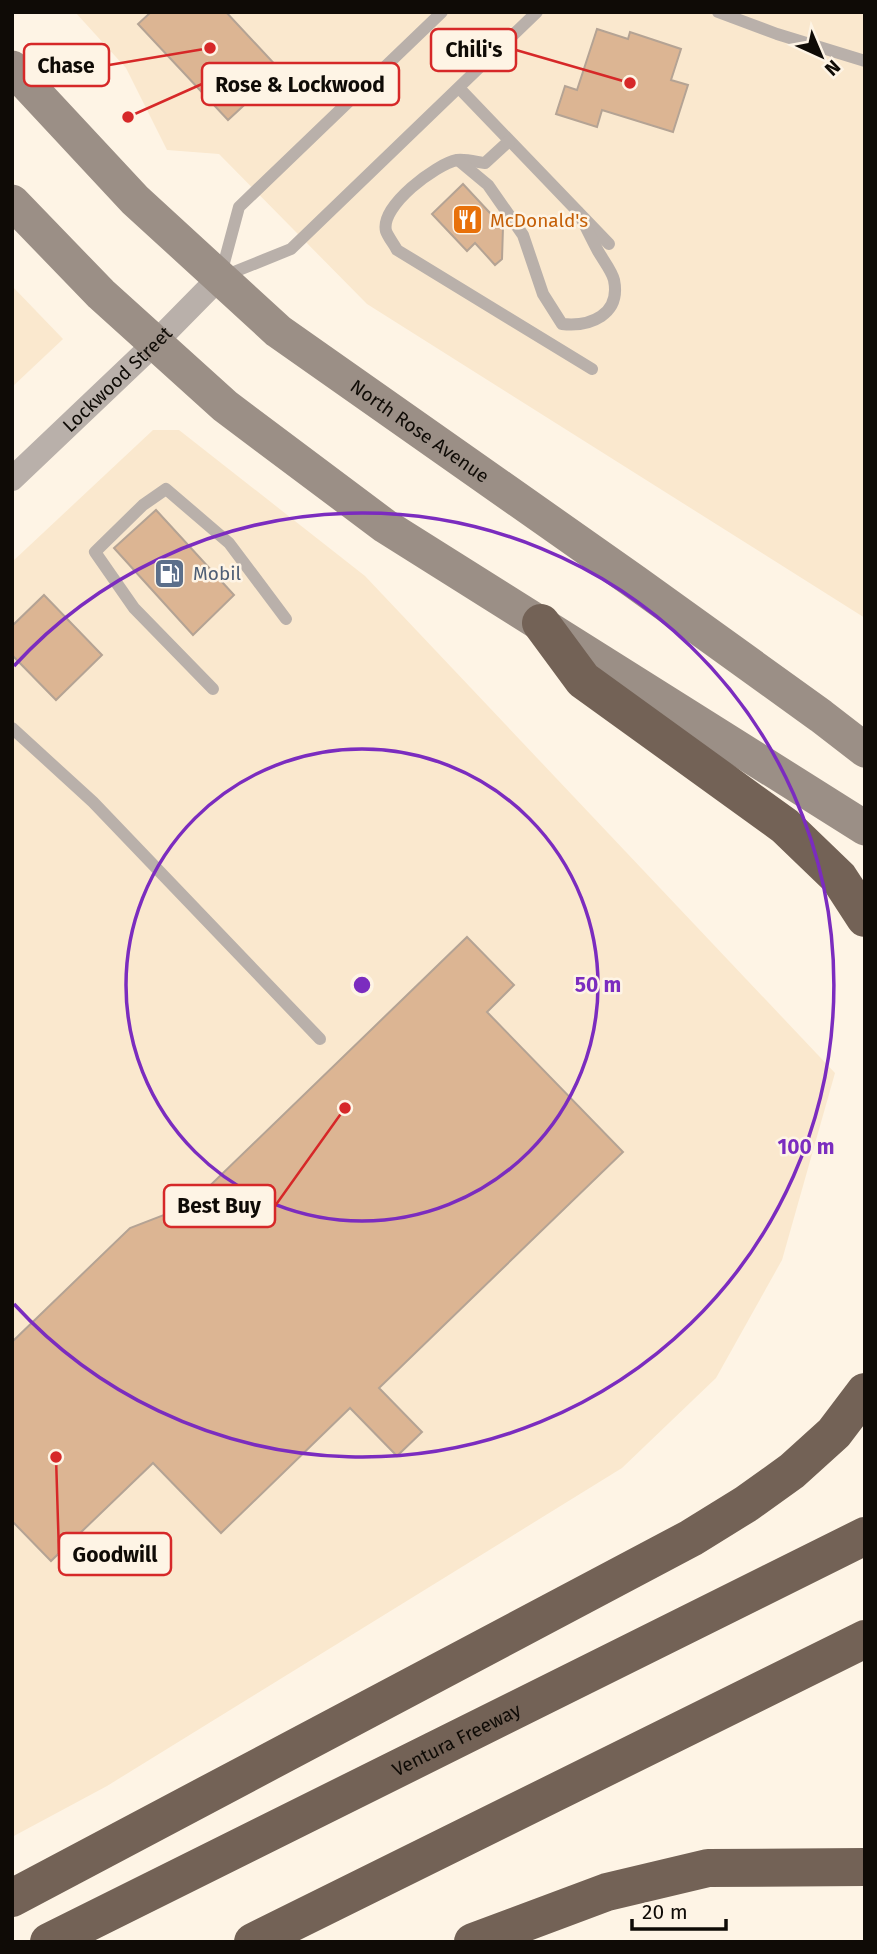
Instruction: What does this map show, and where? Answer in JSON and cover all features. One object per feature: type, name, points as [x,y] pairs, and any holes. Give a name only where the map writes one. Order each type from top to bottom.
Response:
[{"type":"highway","points":[[541,623],[583,680],[785,826],[839,878],[865,918]]},
{"type":"highway","points":[[12,1898],[691,1538],[792,1471],[834,1433],[865,1392]]},
{"type":"highway","name":"Ventura Freeway","points":[[49,1942],[865,1536]]},
{"type":"highway","points":[[253,1942],[865,1639]]},
{"type":"highway","points":[[473,1942],[607,1892],[708,1868],[865,1867]]},
{"type":"main road","name":"North Rose Avenue","points":[[12,68],[135,200],[278,331],[635,582],[865,750]]},
{"type":"main road","points":[[12,202],[83,277],[225,406],[384,526],[865,828]]},
{"type":"street","name":"Lockwood Street","points":[[12,478],[154,344],[220,277]]},
{"type":"lane","points":[[220,277],[239,207],[442,12]]},
{"type":"lane","points":[[220,277],[291,249],[537,12]]},
{"type":"lane","points":[[718,12],[777,34],[865,61]]},
{"type":"lane","points":[[459,88],[609,244]]},
{"type":"lane","points":[[509,141],[485,163],[458,160],[436,168],[398,200],[388,216],[386,229],[397,250],[592,369]]},
{"type":"lane","points":[[458,160],[488,185],[523,235],[543,294],[562,324],[577,326],[591,323],[604,314],[613,299],[614,279],[578,212]]},
{"type":"lane","points":[[213,689],[134,608],[95,552],[143,505],[166,489],[229,543],[286,619]]},
{"type":"lane","points":[[12,728],[93,803],[320,1039]]},
{"type":"shaded area","points":[[75,12],[865,12],[865,618],[367,304],[219,154],[167,150],[126,68]]},
{"type":"shaded area","points":[[12,286],[63,339],[12,387]]},
{"type":"shaded area","points":[[153,430],[179,430],[365,576],[835,1073],[782,1260],[716,1378],[622,1468],[107,1786],[12,1837],[12,562]]},
{"type":"building","points":[[151,12],[226,12],[281,71],[228,120],[138,24]]},
{"type":"building","points":[[597,29],[628,39],[630,32],[681,49],[671,80],[688,85],[673,132],[602,110],[597,127],[556,114],[565,86],[577,90]]},
{"type":"building","name":"McDonald's","points":[[463,184],[503,227],[502,259],[495,265],[475,243],[467,251],[432,214]]},
{"type":"building","points":[[156,510],[234,595],[193,635],[114,548]]},
{"type":"building","points":[[44,595],[102,655],[56,700],[12,655],[12,626]]},
{"type":"building","points":[[467,937],[514,985],[487,1012],[623,1152],[379,1388],[422,1432],[397,1456],[350,1408],[221,1533],[153,1463],[51,1561],[12,1521],[12,1342],[130,1228],[190,1205]]},
{"type":"place","name":"Chase","points":[[210,48]]},
{"type":"place","name":"Chili's","points":[[630,83]]},
{"type":"place","name":"Rose & Lockwood","points":[[128,117]]},
{"type":"place","name":"McDonald's","points":[[467,220]]},
{"type":"place","name":"Mobil","points":[[170,573]]},
{"type":"place","name":"Best Buy","points":[[345,1108]]},
{"type":"place","name":"Goodwill","points":[[56,1457]]}]
